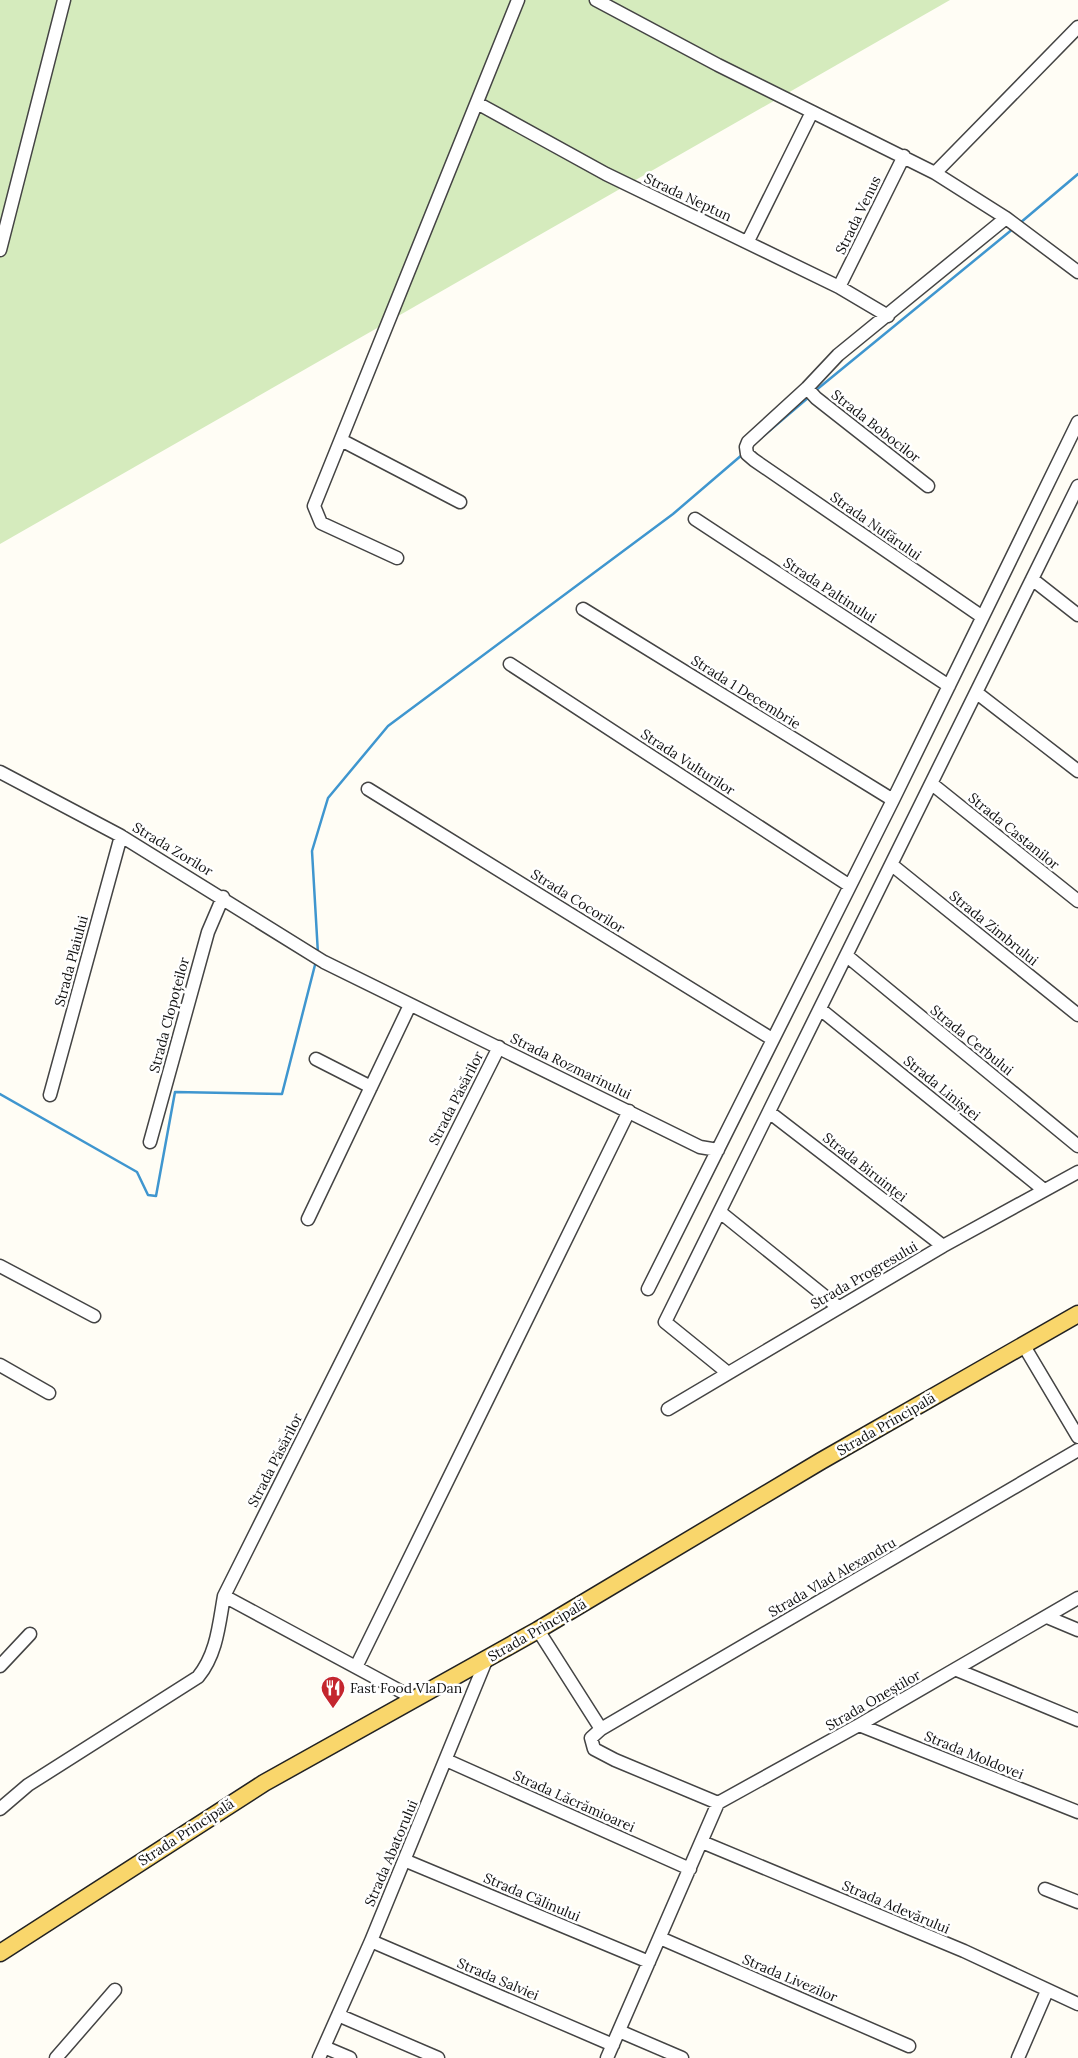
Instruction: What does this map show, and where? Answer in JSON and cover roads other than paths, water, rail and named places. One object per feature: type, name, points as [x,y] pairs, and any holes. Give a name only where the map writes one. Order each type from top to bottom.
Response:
[{"type":"main road","name":"Strada Principală","points":[[0,1953],[217,1812],[538,1630],[821,1461],[1078,1314]]},
{"type":"street","points":[[0,250],[64,0]]},
{"type":"street","points":[[397,558],[321,523],[314,506],[518,0]]},
{"type":"street","points":[[596,0],[812,112],[935,173],[1006,218],[1078,272]]},
{"type":"street","points":[[935,173],[1078,28]]},
{"type":"street","name":"Strada Neptun","points":[[477,103],[606,174],[839,287],[888,316]]},
{"type":"street","points":[[748,242],[812,112]]},
{"type":"street","name":"Strada Venus","points":[[839,287],[904,156]]},
{"type":"street","points":[[808,388],[838,355],[1006,218]]},
{"type":"street","name":"Strada Bobocilor","points":[[808,388],[816,398],[928,486]]},
{"type":"street","name":"Strada Nufărului","points":[[808,388],[748,442],[749,454],[981,616]]},
{"type":"street","points":[[648,1289],[893,800],[981,616],[1078,422]]},
{"type":"street","points":[[341,440],[460,502]]},
{"type":"street","points":[[728,1373],[665,1322],[1078,486]]},
{"type":"street","name":"Strada Paltinului","points":[[695,519],[949,686]]},
{"type":"street","points":[[1032,579],[1078,615]]},
{"type":"street","name":"Strada 1 Decembrie","points":[[583,609],[893,800]]},
{"type":"street","name":"Strada Vulturilor","points":[[510,664],[850,886]]},
{"type":"street","points":[[977,693],[1078,771]]},
{"type":"street","name":"Strada Zorilor","points":[[0,772],[121,836],[223,897],[324,962]]},
{"type":"street","name":"Strada Castanilor","points":[[932,784],[1078,901]]},
{"type":"street","name":"Strada Cocorilor","points":[[368,789],[772,1039]]},
{"type":"street","name":"Strada Plaiului","points":[[50,1094],[121,836]]},
{"type":"street","name":"Strada Zimbrului","points":[[892,865],[1078,1015]]},
{"type":"street","name":"Strada Clopoțeilor","points":[[150,1142],[208,932],[223,897]]},
{"type":"street","name":"Strada Cerbului","points":[[847,956],[1078,1146]]},
{"type":"street","name":"Strada Rozmarinului","points":[[324,962],[629,1111],[700,1148],[718,1150]]},
{"type":"street","points":[[308,1218],[410,1005]]},
{"type":"street","name":"Strada Liniștei","points":[[820,1009],[1044,1190]]},
{"type":"street","name":"Strada Păsărilor","points":[[0,1809],[28,1785],[198,1677],[208,1664],[214,1646],[224,1596],[498,1047]]},
{"type":"street","points":[[316,1059],[371,1087]]},
{"type":"street","points":[[356,1667],[629,1111]]},
{"type":"street","name":"Strada Biruinței","points":[[769,1112],[943,1246]]},
{"type":"street","name":"Strada Progresului","points":[[668,1409],[943,1246],[1078,1172]]},
{"type":"street","points":[[720,1212],[838,1307]]},
{"type":"street","points":[[0,1266],[94,1316]]},
{"type":"street","points":[[1024,1346],[1078,1437]]},
{"type":"street","points":[[0,1365],[49,1393]]},
{"type":"street","name":"Strada Vlad Alexandru","points":[[601,1730],[1078,1450]]},
{"type":"street","points":[[224,1596],[415,1699]]},
{"type":"street","name":"Strada Oneștilor","points":[[718,1803],[956,1670],[1078,1598]]},
{"type":"street","points":[[1047,1617],[1078,1630]]},
{"type":"street","points":[[538,1630],[601,1730],[591,1738],[594,1748],[615,1760],[718,1803],[607,2058]]},
{"type":"street","points":[[0,1666],[30,1634]]},
{"type":"street","name":"Strada Abatorului","points":[[322,2052],[371,1941],[487,1658]]},
{"type":"street","points":[[956,1670],[1078,1720]]},
{"type":"street","name":"Strada Moldovei","points":[[859,1725],[1078,1812]]},
{"type":"street","name":"Strada Lăcrămioarei","points":[[446,1760],[690,1870]]},
{"type":"street","name":"Strada Adevărului","points":[[702,1842],[964,1951],[1046,1991],[1078,2004]]},
{"type":"street","name":"Strada Călinului","points":[[404,1860],[649,1962]]},
{"type":"street","points":[[1045,1889],[1078,1902]]},
{"type":"street","name":"Strada Livezilor","points":[[660,1938],[909,2046]]},
{"type":"street","name":"Strada Salviei","points":[[371,1941],[613,2045]]},
{"type":"street","points":[[56,2058],[115,1990]]},
{"type":"street","points":[[1018,2058],[1046,1991]]},
{"type":"street","points":[[338,2015],[438,2058]]},
{"type":"street","points":[[619,2031],[682,2058]]},
{"type":"street","points":[[322,2052],[350,2058]]},
{"type":"waterway","points":[[1020,223],[1078,174]]},
{"type":"waterway","points":[[815,391],[1014,228]]},
{"type":"waterway","points":[[762,437],[809,397]]},
{"type":"waterway","points":[[318,954],[312,851],[328,798],[388,726],[673,514],[743,454]]},
{"type":"waterway","points":[[0,1094],[137,1172],[148,1195],[156,1196],[175,1092],[282,1094],[316,961]]},
{"type":"place","name":"Fast Food VlaDan","points":[[333,1709]]}]
